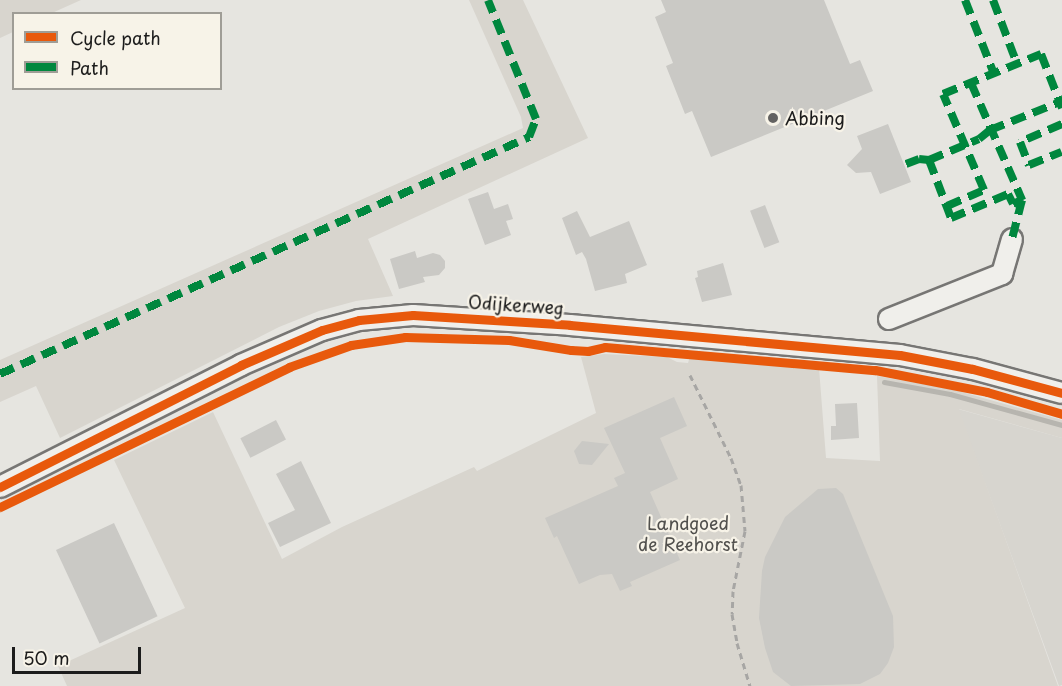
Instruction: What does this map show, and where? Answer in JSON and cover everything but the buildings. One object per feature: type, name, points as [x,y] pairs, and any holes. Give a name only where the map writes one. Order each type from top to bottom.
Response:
[{"type":"street","points":[[889,319],[1002,274],[1012,239]]},
{"type":"street","name":"Odijkerweg","points":[[0,487],[241,365],[322,330],[359,320],[413,315],[581,326],[900,355],[973,369],[1062,393]]},
{"type":"path","points":[[690,375],[731,458],[741,485],[745,531],[733,591],[732,614],[736,643],[750,686]]},
{"type":"shaded area","points":[[958,409],[1062,438],[1062,685],[1059,686]]},
{"type":"green space","points":[[0,0],[81,0],[54,12],[12,12],[12,32],[0,38]]},
{"type":"green space","points":[[469,0],[523,0],[588,138],[368,239],[393,296],[356,301],[319,311],[279,327],[60,438],[36,386],[0,402],[0,360],[523,128],[521,117]]},
{"type":"green space","name":"Landgoed de Reehorst","points":[[604,354],[667,357],[677,362],[688,363],[690,356],[819,368],[826,458],[880,461],[877,376],[951,389],[1062,420],[1062,438],[959,409],[1058,686],[67,686],[58,666],[185,608],[114,460],[213,412],[282,559],[342,527],[474,467],[477,471],[596,413],[581,357]]},
{"type":"waterway","points":[[884,382],[950,394],[1062,425]]},
{"type":"marked path","points":[[0,374],[529,137],[536,119],[488,0]]},
{"type":"marked path","points":[[965,0],[994,74]]},
{"type":"marked path","points":[[993,0],[1017,64]]},
{"type":"marked path","points":[[947,206],[984,190],[943,94],[1041,54],[1062,108]]},
{"type":"marked path","points":[[971,83],[1022,200],[1012,239]]},
{"type":"marked path","points":[[906,164],[919,159],[929,160],[979,139],[990,130],[1060,102]]},
{"type":"marked path","points":[[1062,124],[1020,142],[1029,165],[1062,152]]},
{"type":"marked path","points":[[929,160],[951,218],[1008,194],[1013,204],[1022,200]]},
{"type":"cycle path","points":[[0,487],[241,365],[322,330],[359,320],[413,315],[570,325],[900,355],[973,369],[1062,393]]},
{"type":"cycle path","points":[[0,507],[289,367],[351,345],[405,337],[509,340],[571,350],[588,351],[605,347],[875,370],[987,392],[1062,414]]},
{"type":"place","name":"Abbing","points":[[773,118]]}]
